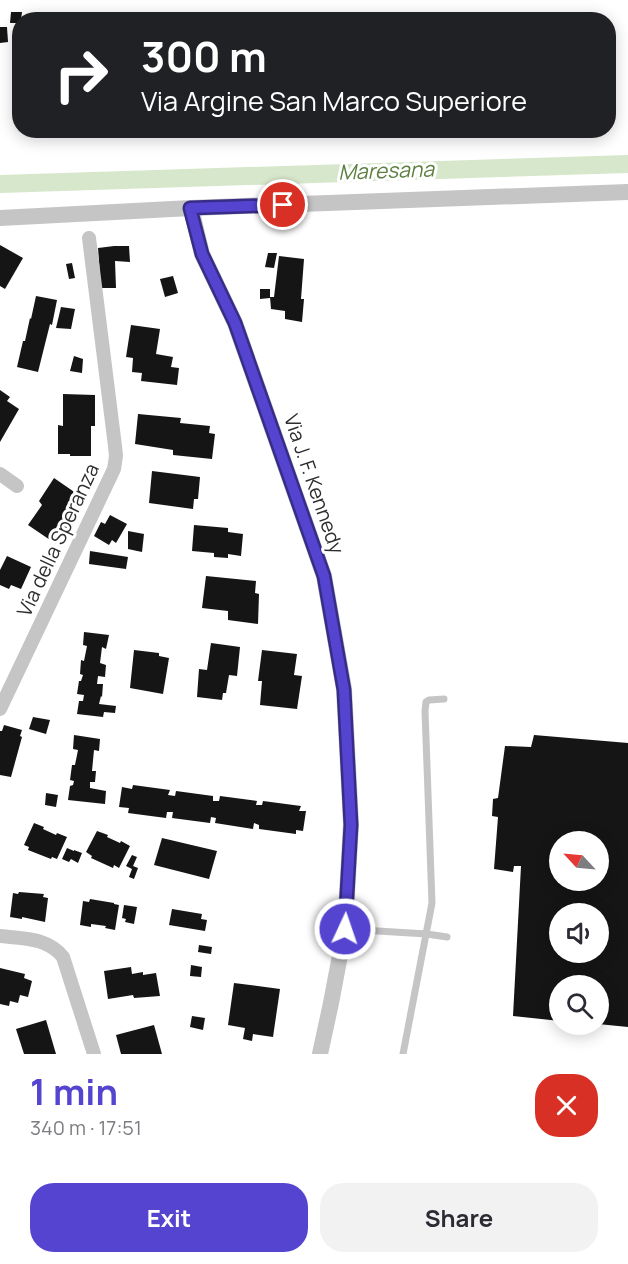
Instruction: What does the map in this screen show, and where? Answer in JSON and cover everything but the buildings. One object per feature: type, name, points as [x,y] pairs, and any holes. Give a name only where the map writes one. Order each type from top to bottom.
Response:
[{"type":"street","points":[[8,218],[190,208],[628,192]]},
{"type":"street","name":"Via J. F. Kennedy","points":[[190,208],[202,254],[235,323],[324,576],[344,690],[351,825],[345,929],[320,1054]]},
{"type":"street","name":"Via della Speranza","points":[[0,709],[114,470],[115,446],[90,238]]},
{"type":"street","points":[[0,474],[17,486]]},
{"type":"street","points":[[0,936],[41,941],[51,945],[63,957],[94,1054]]},
{"type":"lane","points":[[0,211],[8,218]]},
{"type":"lane","points":[[403,1054],[432,903],[426,702],[444,699]]},
{"type":"lane","points":[[345,929],[447,937]]},
{"type":"waterway","name":"Maresana","points":[[0,184],[628,164]]},
{"type":"route","points":[[283,205],[190,208],[202,254],[235,323],[324,576],[344,690],[351,825],[345,929]]}]
